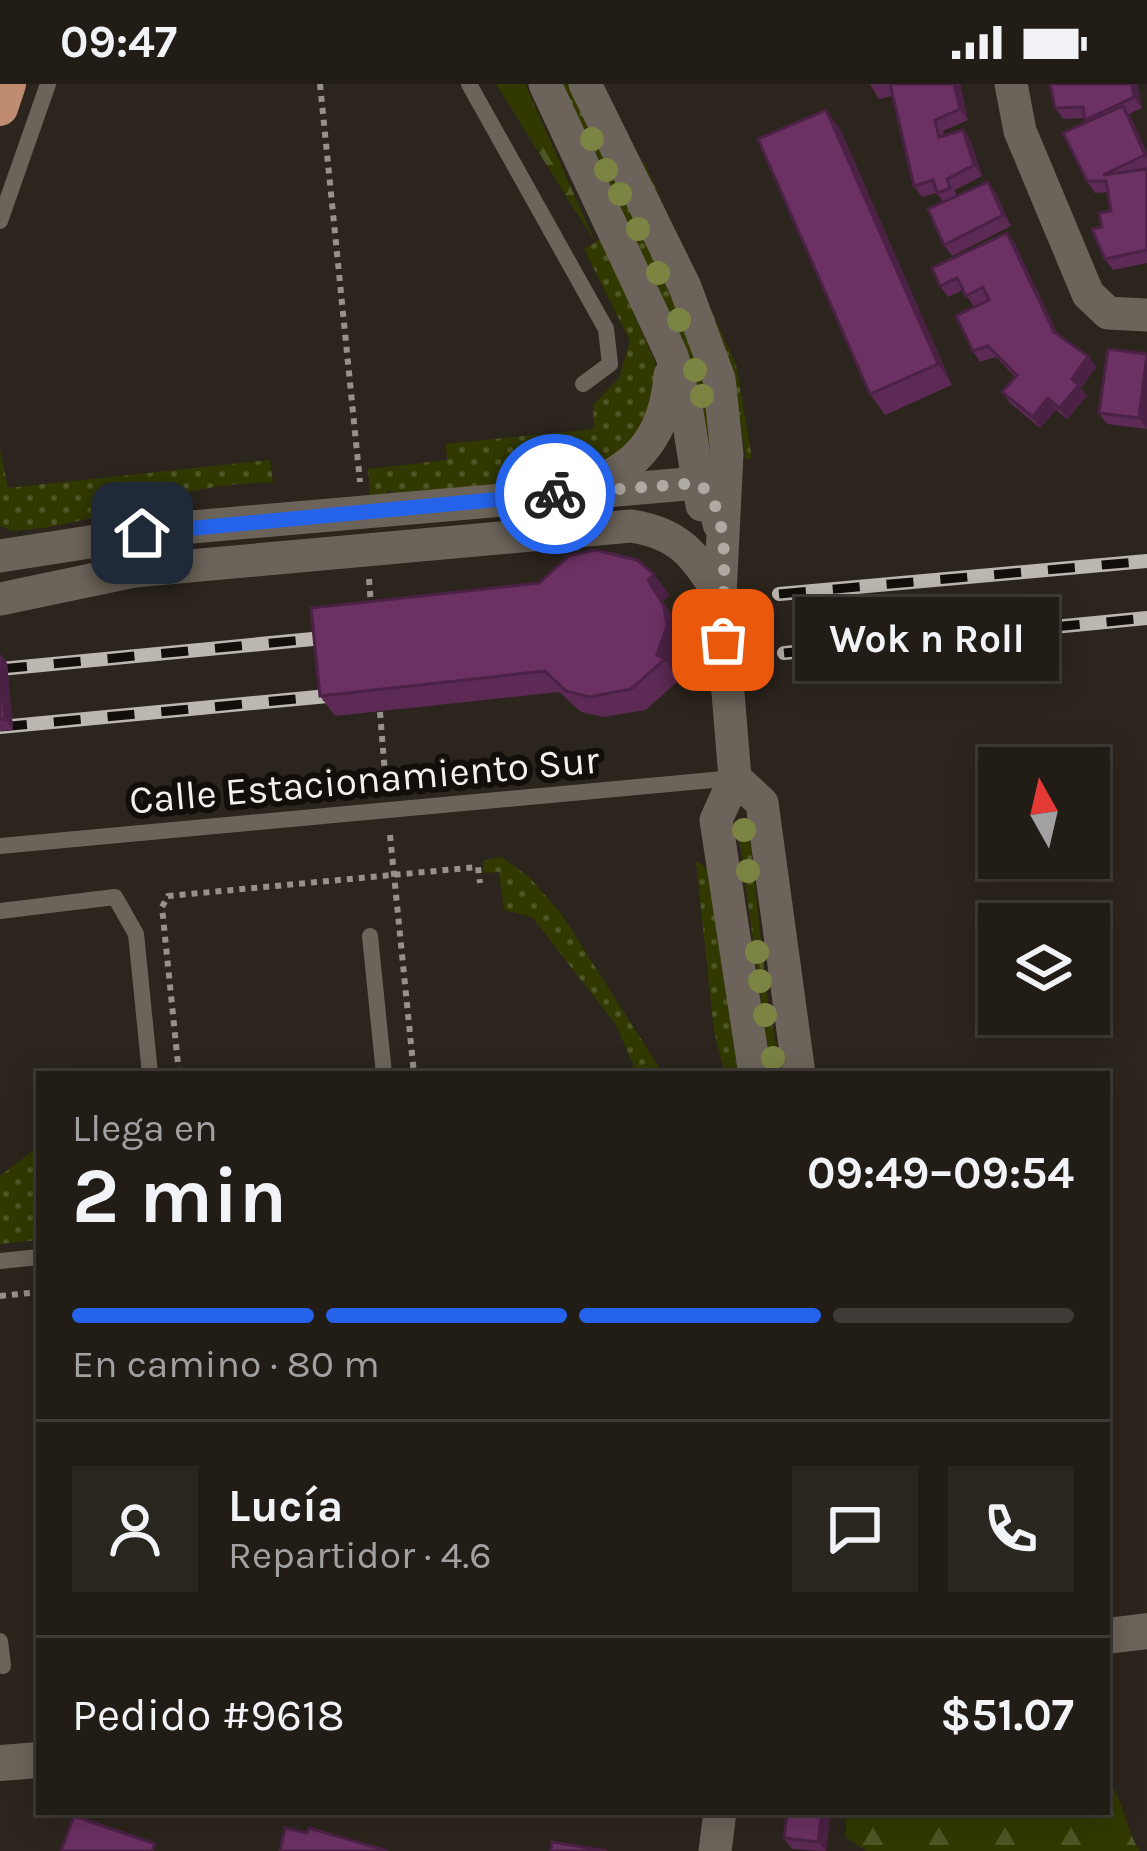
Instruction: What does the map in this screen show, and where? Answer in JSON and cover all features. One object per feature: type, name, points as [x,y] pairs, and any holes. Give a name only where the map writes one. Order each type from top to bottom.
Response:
[{"type":"main road","points":[[0,108],[8,84]]},
{"type":"main road","points":[[1110,1636],[1147,1631]]},
{"type":"main road","points":[[0,1763],[36,1760]]},
{"type":"street","points":[[545,84],[672,356],[686,406],[720,595],[735,778],[716,820],[755,1071]]},
{"type":"street","points":[[585,84],[705,334],[719,380],[727,454],[720,595]]},
{"type":"street","points":[[1011,84],[1020,131],[1088,294],[1108,313],[1147,315]]},
{"type":"street","points":[[532,495],[610,477],[638,458],[664,416],[672,356]]},
{"type":"street","points":[[0,599],[134,571],[631,526],[704,495],[727,454]]},
{"type":"street","points":[[9,549],[532,495],[704,495]]},
{"type":"street","points":[[704,495],[725,549]]},
{"type":"street","points":[[631,526],[679,540],[693,551],[720,595]]},
{"type":"street","points":[[735,778],[762,803],[799,1071]]},
{"type":"street","points":[[715,1851],[720,1815]]},
{"type":"lane","points":[[0,221],[48,84]]},
{"type":"lane","points":[[469,84],[606,329],[610,364],[583,384]]},
{"type":"lane","name":"Calle Estacionamiento Sur","points":[[0,846],[735,778]]},
{"type":"lane","points":[[0,911],[115,897],[136,934],[150,1071]]},
{"type":"lane","points":[[370,936],[384,1071]]},
{"type":"lane","points":[[0,1261],[36,1257]]},
{"type":"lane","points":[[0,1641],[2,1666]]},
{"type":"path","points":[[320,84],[363,510]]},
{"type":"path","points":[[366,548],[371,605]]},
{"type":"path","points":[[380,712],[414,1071]]},
{"type":"path","points":[[179,1071],[162,907],[168,896],[478,867],[480,883]]},
{"type":"path","points":[[0,1296],[36,1292]]},
{"type":"green space","points":[[496,84],[525,84],[595,242]]},
{"type":"green space","points":[[560,84],[572,84],[671,291],[703,381],[714,465]]},
{"type":"green space","points":[[644,162],[736,365],[752,458],[746,460],[737,400],[637,164]]},
{"type":"green space","points":[[601,239],[655,362],[656,392],[641,437],[586,477],[400,495],[387,490],[386,496],[370,497],[368,469],[447,460],[446,444],[594,429],[593,405],[619,378],[630,341],[584,249]]},
{"type":"green space","points":[[0,450],[8,488],[270,460],[273,483],[205,489],[79,521],[13,531],[0,526]]},
{"type":"green space","points":[[743,820],[749,830],[768,1005],[781,1071],[771,1071],[738,828]]},
{"type":"green space","points":[[502,857],[530,878],[562,915],[661,1071],[636,1071],[616,1025],[532,917],[504,910],[499,872],[483,873],[483,861]]},
{"type":"green space","points":[[696,861],[709,870],[738,1071],[724,1071],[714,1031]]},
{"type":"green space","points":[[36,1148],[36,1240],[0,1244],[0,1176]]},
{"type":"green space","points":[[1110,1784],[1140,1851],[866,1851],[846,1837],[846,1815],[1110,1815]]},
{"type":"building","points":[[890,84],[954,84],[960,109],[935,120],[939,137],[963,130],[974,165],[947,179],[950,188],[937,193],[933,180],[914,186]]},
{"type":"building","points":[[1050,84],[1132,84],[1134,97],[1085,120],[1083,107],[1055,108]]},
{"type":"building","points":[[1123,106],[1145,155],[1103,175],[1147,169],[1147,250],[1105,259],[1092,229],[1102,227],[1099,213],[1111,211],[1106,181],[1087,181],[1063,133]]},
{"type":"building","points":[[826,110],[938,364],[870,394],[758,139]]},
{"type":"building","points":[[988,182],[1003,215],[944,245],[928,209]]},
{"type":"building","points":[[1007,233],[1054,332],[1088,356],[1072,379],[1079,385],[1059,408],[1048,398],[1033,417],[1002,392],[1017,375],[988,346],[973,351],[956,316],[989,300],[983,287],[966,296],[957,278],[940,286],[932,268]]},
{"type":"building","points":[[1108,349],[1147,354],[1139,418],[1099,413]]},
{"type":"building","points":[[595,550],[637,560],[654,574],[648,580],[664,606],[667,626],[657,655],[665,659],[631,689],[589,697],[566,691],[545,671],[320,696],[311,608],[539,583],[569,556]]},
{"type":"building","points":[[0,666],[5,719],[0,719]]},
{"type":"building","points":[[787,1815],[822,1815],[818,1842],[784,1838]]},
{"type":"building","points":[[74,1816],[155,1844],[152,1851],[61,1851]]},
{"type":"building","points":[[285,1828],[307,1833],[309,1828],[388,1851],[280,1851]]},
{"type":"building","points":[[552,1842],[607,1851],[551,1851]]},
{"type":"railway","points":[[779,594],[1147,561]]},
{"type":"railway","points":[[784,653],[1147,618]]},
{"type":"railway","points":[[0,669],[323,638]]},
{"type":"railway","points":[[0,727],[328,696]]},
{"type":"way so far","points":[[555,494],[698,483],[708,491],[725,549],[720,595],[723,640]]},
{"type":"place","name":"Wok n Roll","points":[[723,640]]},
{"type":"route","points":[[142,533],[555,494]]}]
